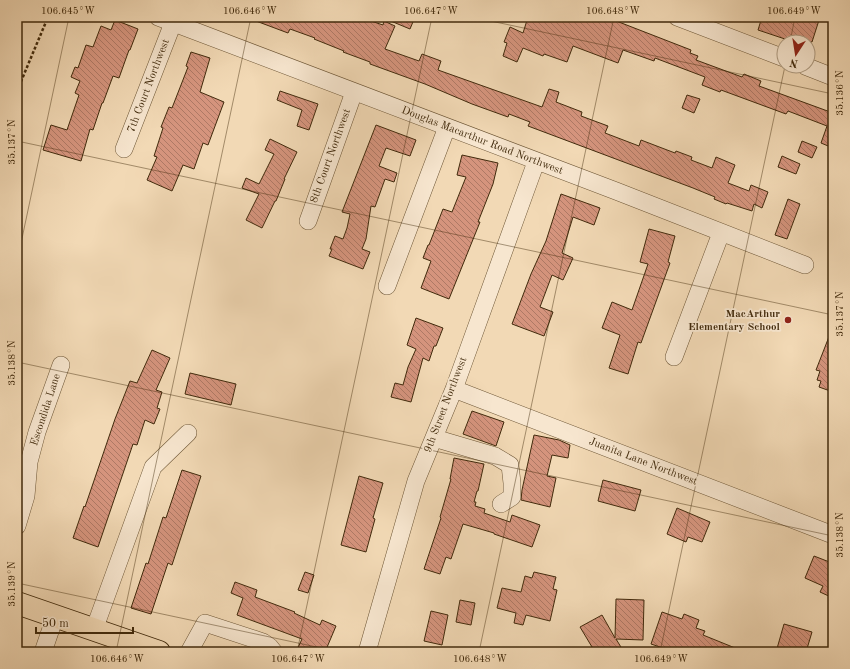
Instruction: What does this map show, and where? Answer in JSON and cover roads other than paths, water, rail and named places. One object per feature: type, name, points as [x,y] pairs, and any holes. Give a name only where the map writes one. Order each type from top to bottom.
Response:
[{"type":"main road","points":[[17,603],[94,630],[122,646],[159,652]]},
{"type":"street","points":[[676,17],[776,55]]},
{"type":"street","name":"Douglas Macarthur Road Northwest","points":[[165,20],[805,266]]},
{"type":"street","name":"7th Court Northwest","points":[[124,149],[165,20]]},
{"type":"street","points":[[816,68],[832,72]]},
{"type":"street","name":"8th Court Northwest","points":[[308,221],[354,92]]},
{"type":"street","points":[[387,286],[447,128]]},
{"type":"street","name":"9th Street Northwest","points":[[367,652],[416,481],[454,389],[536,162]]},
{"type":"street","points":[[674,357],[721,233]]},
{"type":"street","name":"Escondida Lane","points":[[17,526],[26,496],[29,462],[37,432],[61,365]]},
{"type":"street","name":"Juanita Lane Northwest","points":[[454,389],[833,535]]},
{"type":"street","points":[[94,630],[152,467],[188,433]]},
{"type":"street","points":[[434,438],[495,456],[510,465],[512,497],[501,504]]},
{"type":"street","points":[[43,652],[55,617]]},
{"type":"street","points":[[189,652],[205,623],[263,642],[274,652]]},
{"type":"place","name":"MacArthur Elementary School","points":[[788,320]]}]
